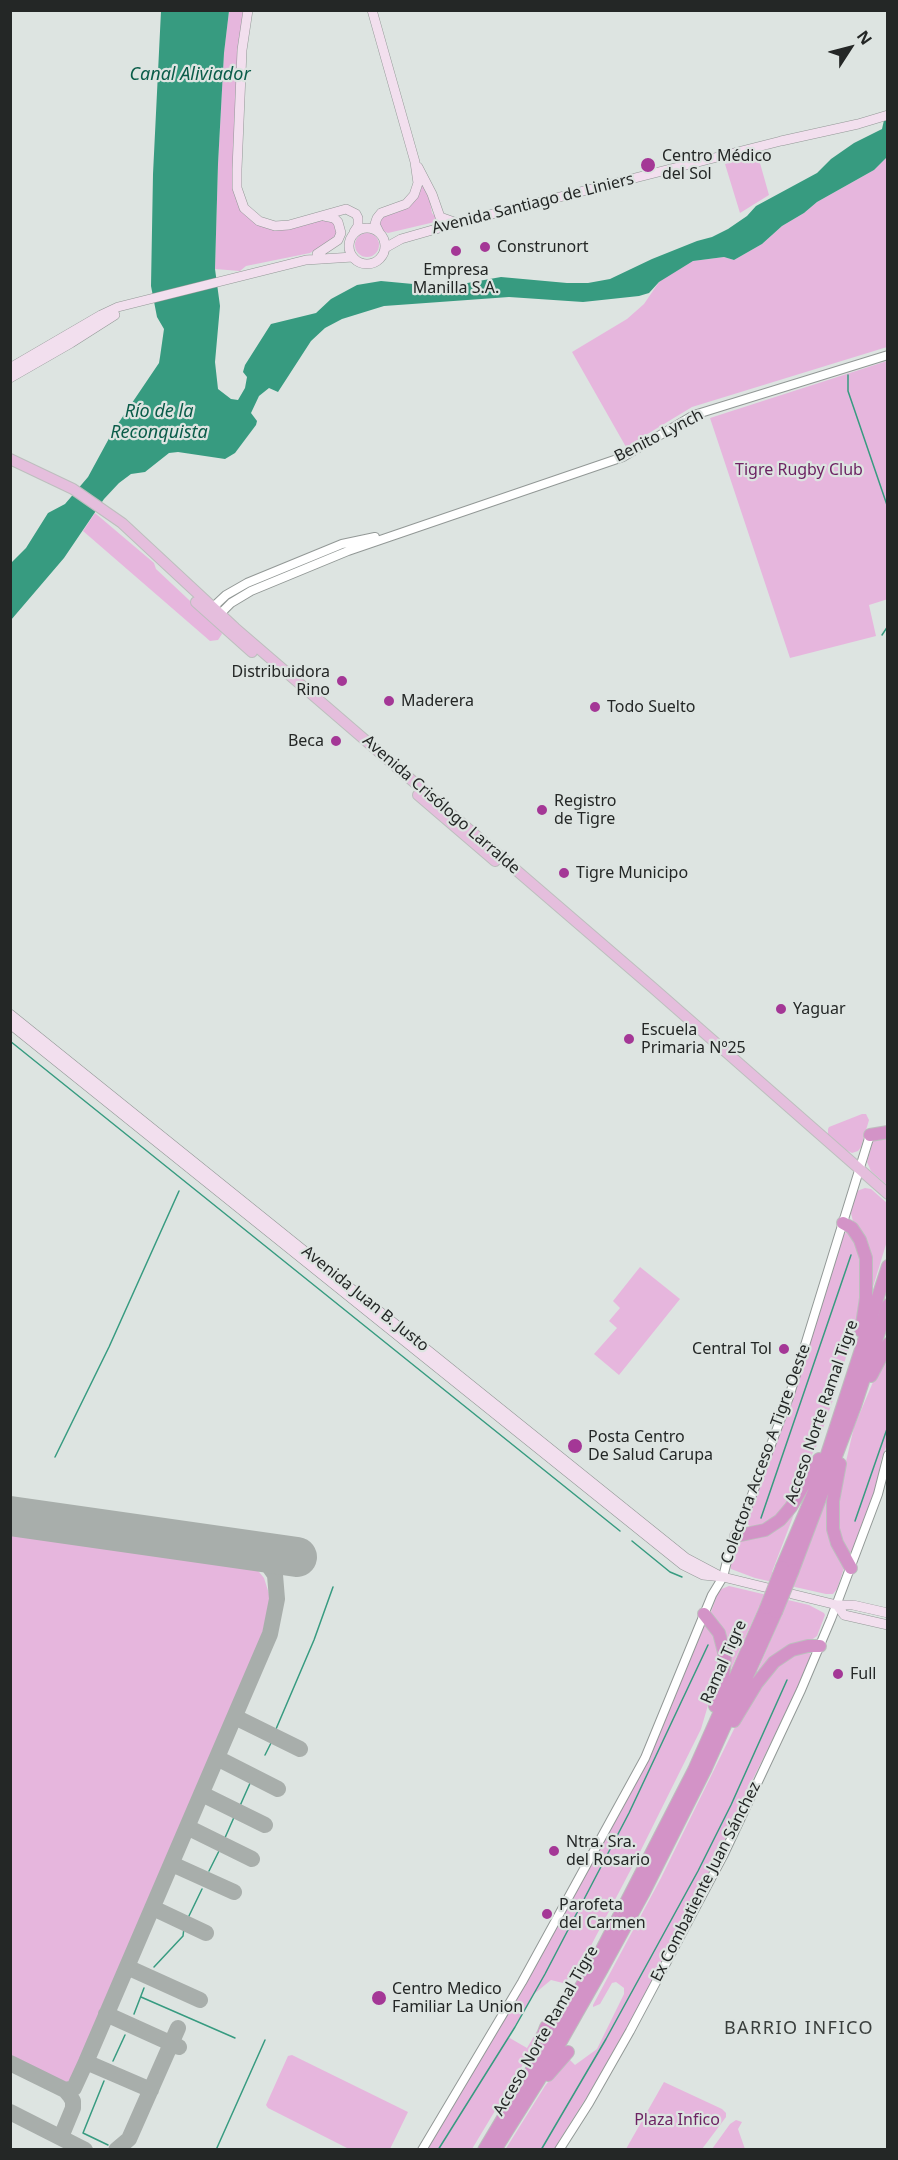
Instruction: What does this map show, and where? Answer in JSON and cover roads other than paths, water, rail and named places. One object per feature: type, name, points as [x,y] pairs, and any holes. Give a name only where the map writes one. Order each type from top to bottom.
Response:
[{"type":"highway","points":[[870,1135],[888,1132]]},
{"type":"highway","points":[[843,1223],[852,1227],[860,1240],[867,1270],[864,1309],[849,1388]]},
{"type":"highway","name":"Acceso Norte Ramal Tigre","points":[[788,1569],[888,1266]]},
{"type":"highway","name":"Acceso Norte Ramal Tigre","points":[[788,1569],[846,1430],[888,1305]]},
{"type":"highway","points":[[855,1406],[888,1344]]},
{"type":"highway","points":[[736,1536],[765,1530],[786,1514],[821,1457],[837,1420]]},
{"type":"highway","points":[[846,1430],[832,1516],[837,1543],[851,1568]]},
{"type":"highway","name":"Ramal Tigre","points":[[700,1769],[788,1569]]},
{"type":"highway","points":[[700,1769],[719,1696],[724,1665],[722,1640],[704,1614]]},
{"type":"highway","points":[[700,1769],[770,1666],[792,1650],[820,1646]]},
{"type":"highway","name":"Acceso Norte Ramal Tigre","points":[[484,2150],[595,1963],[700,1769]]},
{"type":"highway","name":"Acceso Norte Ramal Tigre","points":[[495,2150],[603,1969],[700,1769]]},
{"type":"highway","points":[[582,1975],[629,1897]]},
{"type":"highway","points":[[589,2006],[603,1969]]},
{"type":"highway","points":[[522,2088],[546,2027]]},
{"type":"highway","points":[[524,2103],[568,2052]]},
{"type":"main road","points":[[248,10],[242,50],[237,169],[237,188],[244,208],[266,224],[289,225],[341,210],[346,209],[353,212],[359,222],[352,235],[349,248],[357,261],[369,264],[380,259],[385,248],[375,224],[377,218],[381,213],[406,204],[414,195],[418,183],[415,162],[372,10]]},
{"type":"main road","name":"Avenida Santiago de Liniers","points":[[385,248],[400,239],[457,223],[884,116]]},
{"type":"main road","points":[[415,162],[429,186],[440,217],[457,223]]},
{"type":"main road","points":[[317,254],[338,240],[341,233],[341,227],[334,218],[322,216]]},
{"type":"main road","points":[[306,260],[364,228],[369,227],[381,234]]},
{"type":"main road","name":"Avenida Santiago de Liniers","points":[[381,234],[394,236],[423,232]]},
{"type":"main road","points":[[10,368],[111,310],[306,260],[353,257]]},
{"type":"main road","points":[[10,378],[71,344],[107,320],[145,302]]},
{"type":"main road","name":"Avenida Crisólogo Larralde","points":[[10,459],[38,475]]},
{"type":"main road","name":"Avenida Crisólogo Larralde","points":[[10,466],[74,489],[101,507],[213,614],[843,1161],[859,1170],[888,1194]]},
{"type":"main road","name":"Avenida Juan B. Justo","points":[[10,1014],[686,1558],[723,1577]]},
{"type":"main road","name":"Avenida Juan B. Justo","points":[[10,1024],[684,1565],[703,1575],[723,1577],[768,1588]]},
{"type":"main road","points":[[792,1594],[837,1605],[853,1605],[888,1613]]},
{"type":"main road","points":[[837,1605],[844,1615],[888,1624]]},
{"type":"street","name":"Benito Lynch","points":[[213,614],[251,591],[348,551],[622,458],[694,415],[888,355]]},
{"type":"street","name":"Colectora Acceso A Tigre Oeste","points":[[422,2150],[522,1982],[645,1758],[712,1595],[723,1577],[736,1536],[789,1397],[870,1135]]},
{"type":"street","name":"Ex Combatiente Juan Sánchez","points":[[560,2150],[630,2031],[723,1856],[837,1605],[878,1494],[888,1455]]},
{"type":"water","points":[[161,11],[229,11],[224,53],[218,164],[215,269],[220,306],[215,362],[218,389],[231,399],[238,400],[245,388],[247,377],[243,372],[245,365],[271,324],[316,313],[331,299],[357,285],[381,281],[445,287],[501,277],[567,283],[588,283],[610,279],[652,259],[728,229],[747,216],[756,206],[817,173],[831,159],[854,143],[882,129],[887,107],[887,157],[874,170],[817,202],[782,226],[762,244],[734,260],[724,257],[693,261],[659,282],[649,293],[639,296],[583,302],[509,297],[384,306],[342,319],[325,328],[311,341],[278,392],[269,388],[259,396],[251,413],[257,421],[256,425],[235,453],[225,459],[178,452],[169,453],[145,472],[131,474],[119,483],[104,499],[64,558],[11,620],[10,564],[26,548],[48,513],[65,504],[88,477],[113,431],[159,363],[164,329],[157,317],[151,286],[153,174]]},
{"type":"waterway","points":[[848,375],[848,391],[888,508]]},
{"type":"waterway","points":[[882,635],[888,626]]},
{"type":"waterway","points":[[10,1041],[620,1531]]},
{"type":"waterway","points":[[55,1457],[109,1347],[179,1191]]},
{"type":"waterway","points":[[761,1518],[851,1255]]},
{"type":"waterway","points":[[855,1521],[888,1426]]},
{"type":"waterway","points":[[632,1541],[670,1572],[682,1577]]},
{"type":"waterway","points":[[276,1729],[314,1640],[333,1587]]},
{"type":"waterway","points":[[438,2150],[515,2027],[545,1974],[629,1813],[708,1645]]},
{"type":"waterway","points":[[541,2150],[606,2039],[698,1871],[731,1805],[787,1680]]},
{"type":"waterway","points":[[265,1755],[272,1741]]},
{"type":"waterway","points":[[239,1808],[251,1781]]},
{"type":"waterway","points":[[224,1840],[235,1815]]},
{"type":"waterway","points":[[209,1871],[220,1849]]},
{"type":"waterway","points":[[187,1920],[202,1889]]},
{"type":"waterway","points":[[154,1967],[183,1936],[184,1928]]},
{"type":"waterway","points":[[134,2014],[144,1988]]},
{"type":"waterway","points":[[141,1997],[235,2038]]},
{"type":"waterway","points":[[113,2061],[125,2035]]},
{"type":"waterway","points":[[216,2150],[265,2040]]},
{"type":"waterway","points":[[104,2081],[83,2133],[108,2145]]},
{"type":"place","name":"Centro Médico del Sol","points":[[648,165]]},
{"type":"place","name":"Construnort","points":[[485,247]]},
{"type":"place","name":"Empresa Manilla S.A.","points":[[456,251]]},
{"type":"place","name":"Distribuidora Rino","points":[[342,681]]},
{"type":"place","name":"Maderera","points":[[389,701]]},
{"type":"place","name":"Todo Suelto","points":[[595,707]]},
{"type":"place","name":"Beca","points":[[336,741]]},
{"type":"place","name":"Registro de Tigre","points":[[542,810]]},
{"type":"place","name":"Tigre Municipo","points":[[564,873]]},
{"type":"place","name":"Yaguar","points":[[781,1009]]},
{"type":"place","name":"Escuela Primaria Nº25","points":[[629,1039]]},
{"type":"place","name":"Central Tol","points":[[784,1349]]},
{"type":"place","name":"Posta Centro De Salud Carupa","points":[[575,1446]]},
{"type":"place","name":"Full","points":[[838,1674]]},
{"type":"place","name":"Ntra. Sra. del Rosario","points":[[554,1851]]},
{"type":"place","name":"Parofeta del Carmen","points":[[547,1914]]},
{"type":"place","name":"Centro Medico Familiar La Union","points":[[379,1998]]},
{"type":"district","name":"BARRIO INFICO","points":[[799,2029]]},
{"type":"water label","name":"Canal Aliviador","points":[[190,75]]},
{"type":"water label","name":"Río de la Reconquista","points":[[159,422]]},
{"type":"park label","name":"Tigre Rugby Club","points":[[799,470]]},
{"type":"park label","name":"Plaza Infico","points":[[677,2120]]}]
